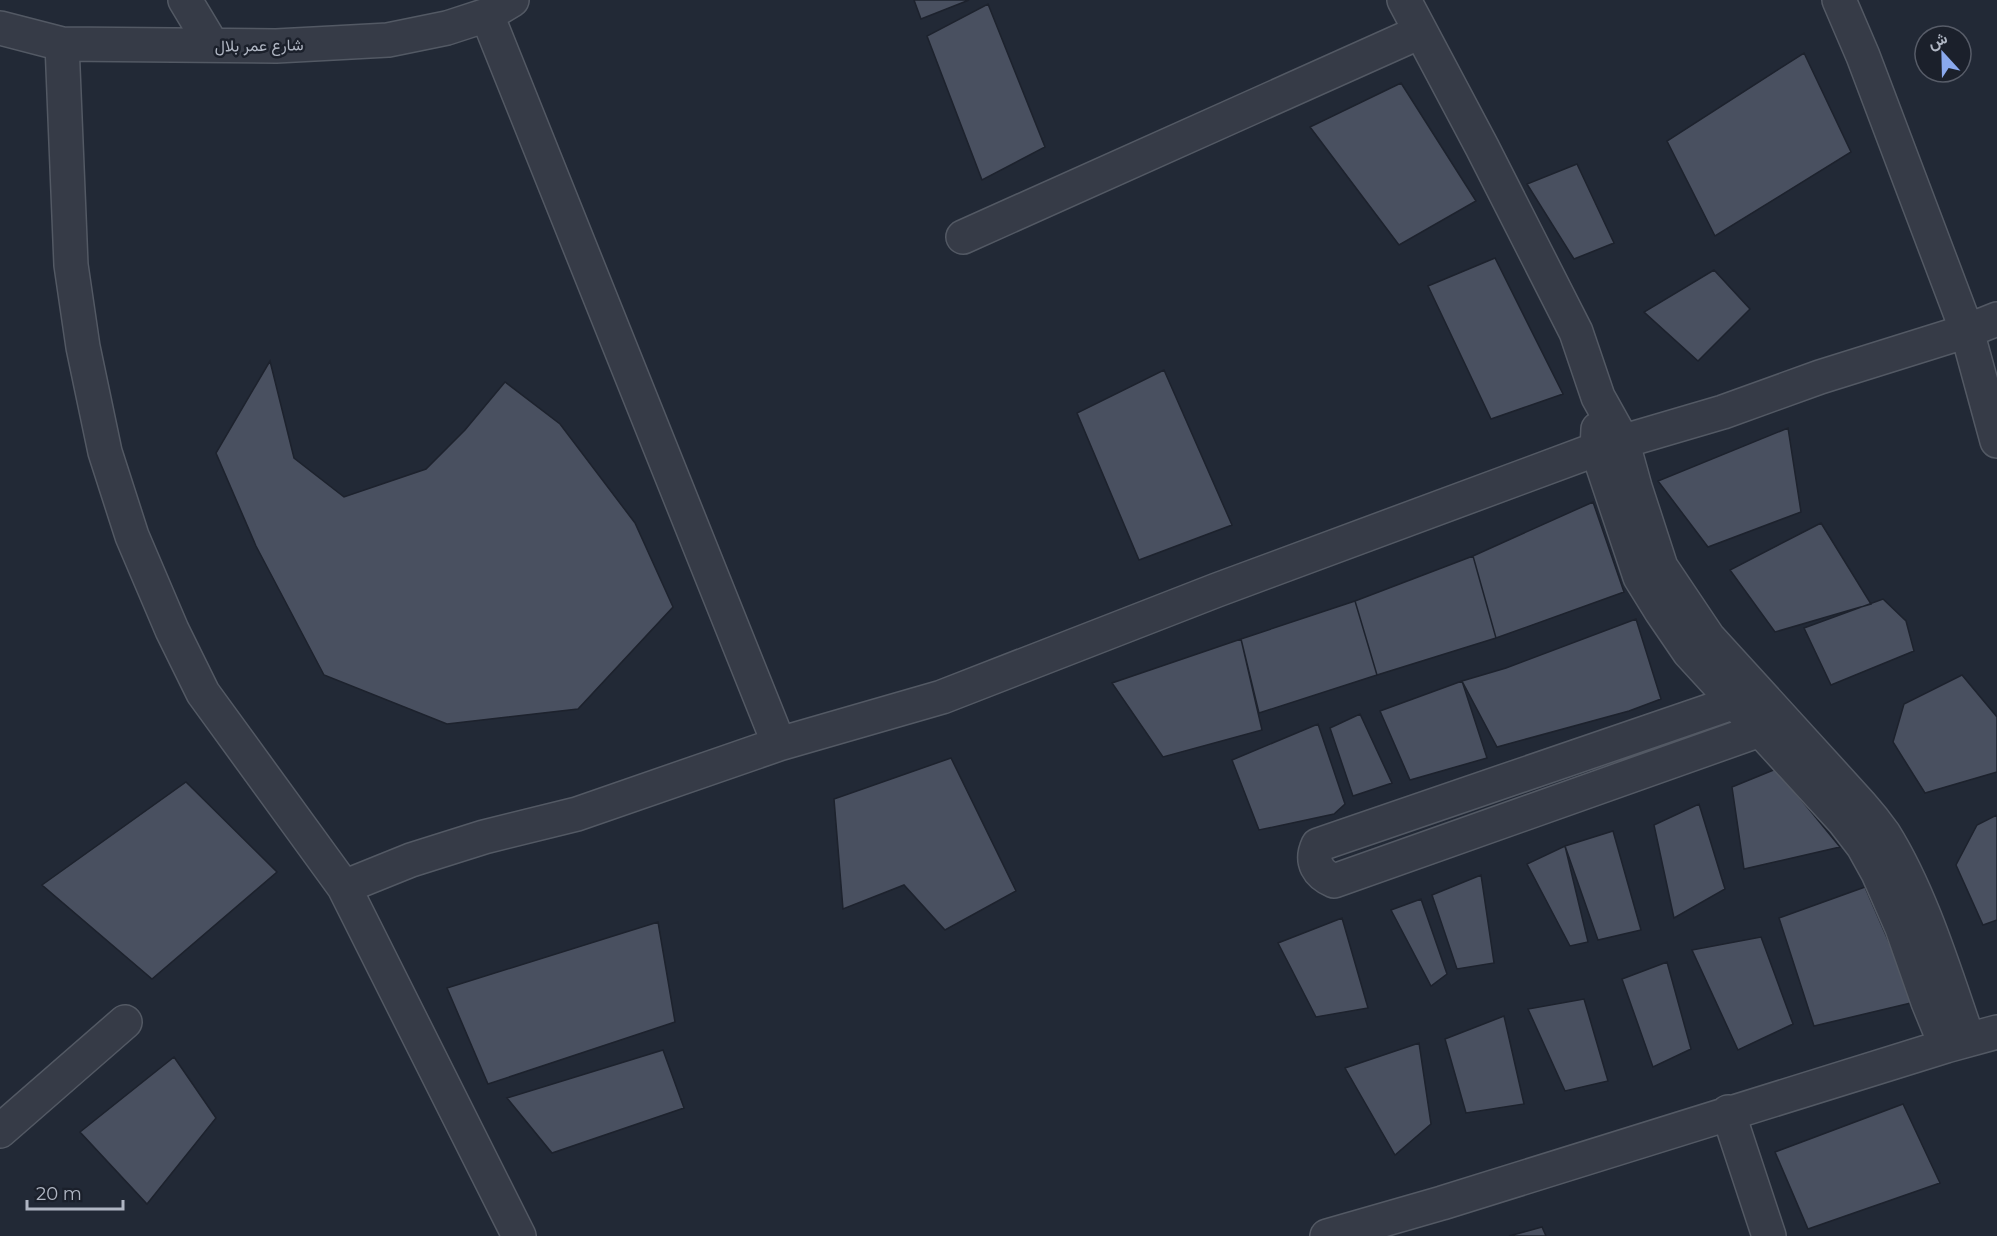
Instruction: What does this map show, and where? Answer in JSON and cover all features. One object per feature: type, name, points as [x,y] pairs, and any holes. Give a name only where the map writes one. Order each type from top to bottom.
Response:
[{"type":"street","points":[[185,0],[212,45]]},
{"type":"street","points":[[1404,0],[1576,332],[1598,397],[1610,445],[1635,487],[1661,567],[1746,696],[1771,724],[1863,846],[1878,873],[1902,928],[1928,1002],[1970,1039]]},
{"type":"street","points":[[1839,0],[1863,56],[1967,331],[1997,441]]},
{"type":"street","points":[[499,8],[779,744]]},
{"type":"street","name":"شارع عمر بلال","points":[[0,28],[62,44],[276,46],[388,40],[447,28],[499,8]]},
{"type":"street","points":[[963,237],[1420,32]]},
{"type":"street","points":[[62,44],[73,277],[83,347],[105,452],[132,536],[172,630],[203,693],[344,886],[519,1236]]},
{"type":"street","points":[[344,886],[411,860],[484,837],[577,814],[779,744],[942,697],[1217,590],[1610,445],[1724,412],[1820,377],[1967,331],[1997,319]]},
{"type":"street","points":[[1746,696],[1318,845],[1314,854],[1315,864],[1322,876],[1334,881],[1771,724]]},
{"type":"street","points":[[1383,822],[1399,858]]},
{"type":"street","points":[[0,1131],[125,1022]]},
{"type":"street","points":[[1327,1236],[1442,1203],[1728,1112],[1970,1039]]},
{"type":"street","points":[[1728,1112],[1769,1236]]},
{"type":"building","points":[[914,0],[969,0],[921,19]]},
{"type":"building","points":[[988,4],[1045,147],[982,180],[927,36]]},
{"type":"building","points":[[1804,53],[1851,152],[1715,236],[1667,141]]},
{"type":"building","points":[[1401,83],[1476,201],[1399,245],[1310,127]]},
{"type":"building","points":[[1577,164],[1614,243],[1574,259],[1527,184]]},
{"type":"building","points":[[1495,258],[1563,394],[1491,419],[1428,286]]},
{"type":"building","points":[[1714,270],[1750,309],[1698,361],[1644,312]]},
{"type":"building","points":[[270,361],[294,458],[344,497],[426,469],[465,430],[505,382],[560,424],[635,523],[673,607],[578,709],[447,724],[324,675],[256,546],[216,453]]},
{"type":"building","points":[[1164,370],[1232,525],[1139,560],[1077,413]]},
{"type":"building","points":[[1788,428],[1801,512],[1708,547],[1658,481]]},
{"type":"building","points":[[1593,502],[1624,592],[1496,638],[1473,556]]},
{"type":"building","points":[[1821,523],[1871,604],[1775,632],[1730,570]]},
{"type":"building","points":[[1473,556],[1496,638],[1377,675],[1355,601]]},
{"type":"building","points":[[1883,599],[1906,621],[1914,651],[1831,685],[1804,628]]},
{"type":"building","points":[[1355,601],[1377,675],[1259,713],[1241,639]]},
{"type":"building","points":[[1636,619],[1661,699],[1629,711],[1497,747],[1462,681],[1506,668]]},
{"type":"building","points":[[1241,639],[1262,730],[1163,757],[1112,683]]},
{"type":"building","points":[[1962,675],[1997,717],[1997,772],[1925,793],[1893,742],[1904,704]]},
{"type":"building","points":[[1462,681],[1487,758],[1410,780],[1380,711]]},
{"type":"building","points":[[1360,714],[1392,783],[1353,796],[1330,728]]},
{"type":"building","points":[[1318,724],[1345,804],[1334,814],[1259,830],[1232,760]]},
{"type":"building","points":[[951,758],[1016,891],[945,930],[904,885],[843,909],[834,799]]},
{"type":"building","points":[[1776,769],[1840,847],[1744,869],[1732,787]]},
{"type":"building","points":[[186,782],[277,872],[152,979],[42,885]]},
{"type":"building","points":[[1699,804],[1725,889],[1674,918],[1654,825]]},
{"type":"building","points":[[1997,815],[1997,920],[1983,925],[1956,865],[1977,825]]},
{"type":"building","points":[[1613,831],[1641,930],[1598,940],[1565,846]]},
{"type":"building","points":[[1565,846],[1588,942],[1570,946],[1527,864]]},
{"type":"building","points":[[1481,875],[1494,963],[1457,969],[1432,895]]},
{"type":"building","points":[[1865,887],[1915,1002],[1814,1026],[1779,918]]},
{"type":"building","points":[[1421,899],[1447,974],[1431,986],[1391,910]]},
{"type":"building","points":[[1342,918],[1368,1008],[1316,1017],[1278,943]]},
{"type":"building","points":[[658,922],[675,1022],[488,1084],[447,988]]},
{"type":"building","points":[[1761,937],[1793,1024],[1738,1050],[1692,950]]},
{"type":"building","points":[[1667,962],[1691,1049],[1653,1067],[1622,979]]},
{"type":"building","points":[[1584,999],[1608,1081],[1565,1091],[1528,1009]]},
{"type":"building","points":[[1504,1016],[1524,1104],[1466,1113],[1445,1039]]},
{"type":"building","points":[[1419,1043],[1431,1124],[1395,1155],[1345,1068]]},
{"type":"building","points":[[663,1050],[684,1108],[552,1153],[507,1098]]},
{"type":"building","points":[[174,1057],[216,1118],[147,1204],[80,1132]]},
{"type":"building","points":[[1903,1104],[1940,1183],[1808,1229],[1775,1152]]},
{"type":"building","points":[[1542,1227],[1546,1236],[1509,1236]]}]
